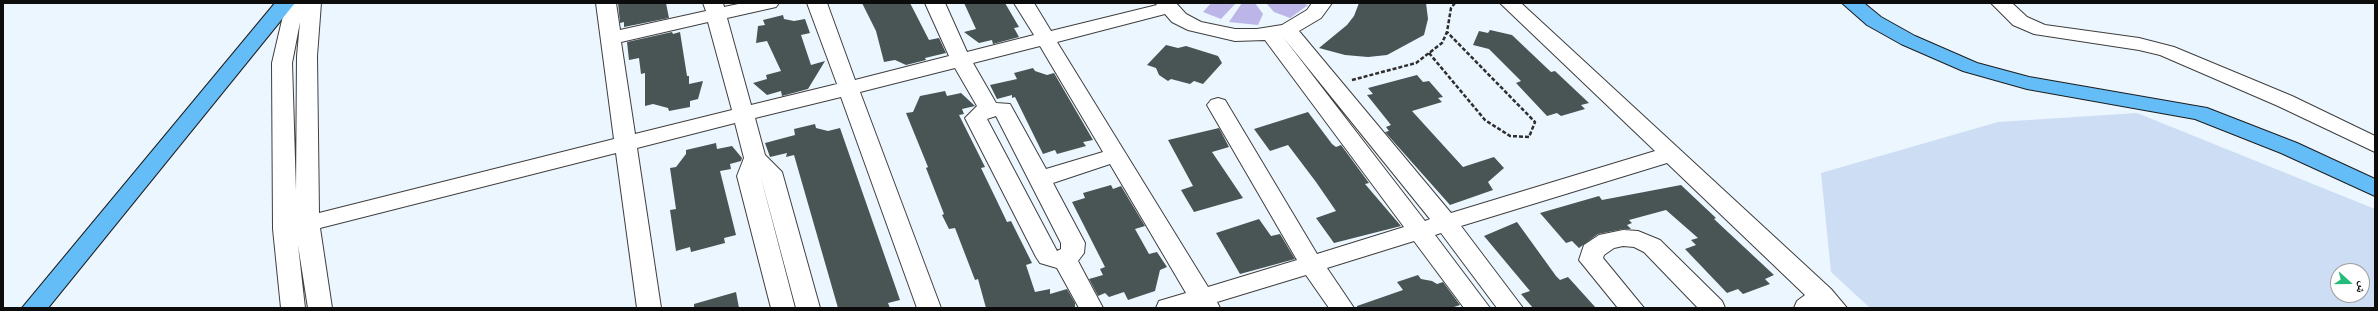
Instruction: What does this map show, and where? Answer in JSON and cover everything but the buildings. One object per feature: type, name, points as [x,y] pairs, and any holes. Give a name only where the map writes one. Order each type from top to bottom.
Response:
[{"type":"main road","points":[[34,308],[285,3]]},
{"type":"main road","points":[[1852,3],[1874,21],[1908,40],[1970,67],[2027,83],[2200,113],[2289,148],[2375,188]]},
{"type":"street","points":[[293,308],[285,229],[282,63],[292,12],[296,3]]},
{"type":"street","points":[[311,3],[307,56],[307,223],[320,308]]},
{"type":"street","points":[[606,3],[649,308]]},
{"type":"street","points":[[611,38],[714,9],[769,3]]},
{"type":"street","points":[[817,3],[930,308]]},
{"type":"street","points":[[935,3],[961,60],[990,110]]},
{"type":"street","points":[[1024,3],[1205,303]]},
{"type":"street","points":[[285,229],[626,142],[1046,40],[1167,5],[1179,18],[1195,26],[1214,32],[1235,35],[1279,32],[1314,14],[1322,3]]},
{"type":"street","points":[[1510,3],[1671,154],[1821,304]]},
{"type":"street","points":[[2001,3],[2020,21],[2041,30],[2140,44],[2167,51],[2285,101],[2375,145]]},
{"type":"street","points":[[714,9],[755,158],[771,172],[808,308]]},
{"type":"street","points":[[1279,32],[1325,88],[1446,223],[1511,308]]},
{"type":"street","points":[[1325,88],[1421,231],[1478,308]]},
{"type":"street","points":[[1218,105],[1311,264],[1342,308]]},
{"type":"street","points":[[1003,109],[1039,179],[1073,243],[1072,253],[1060,260],[1048,257],[976,118],[984,111],[1003,109]]},
{"type":"street","points":[[1168,308],[1205,303],[1311,264],[1671,154]]},
{"type":"street","points":[[1039,179],[1116,155]]},
{"type":"street","points":[[755,158],[748,176],[783,308]]},
{"type":"street","points":[[1632,308],[1591,260],[1592,251],[1607,241],[1623,238],[1638,239],[1652,246],[1713,308]]},
{"type":"street","points":[[1064,258],[1091,308]]},
{"type":"path","points":[[1325,88],[1416,63],[1442,43],[1447,32],[1451,8],[1455,3]]},
{"type":"path","points":[[1429,53],[1485,120],[1510,136],[1529,137],[1535,122],[1447,32]]},
{"type":"shaded area","points":[[1211,3],[1236,3],[1221,19],[1203,12]]},
{"type":"shaded area","points":[[1242,3],[1255,3],[1263,14],[1258,25],[1229,22]]},
{"type":"shaded area","points":[[1266,3],[1301,3],[1308,5],[1290,18],[1274,12]]},
{"type":"shaded area","points":[[2137,113],[2375,209],[2375,308],[1870,308],[1831,272],[1821,173],[1998,122]]}]
